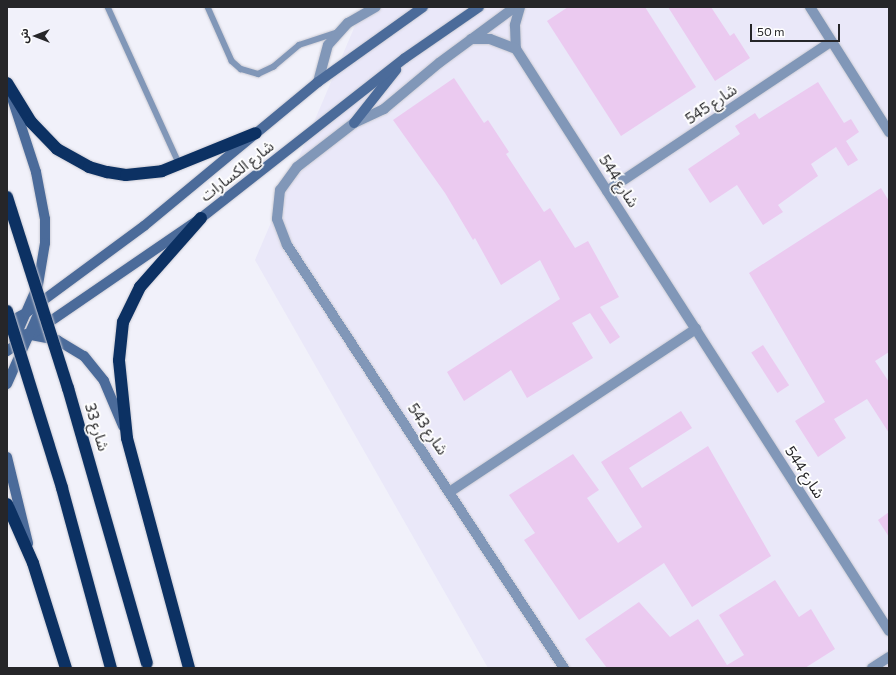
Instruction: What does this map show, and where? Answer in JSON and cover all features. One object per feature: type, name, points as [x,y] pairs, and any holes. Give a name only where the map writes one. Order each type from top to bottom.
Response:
[{"type":"highway","points":[[7,84],[43,136],[78,162],[107,172],[126,175],[162,172],[180,166],[256,133]]},
{"type":"highway","name":"شارع 33","points":[[7,197],[68,388],[147,666]]},
{"type":"highway","points":[[189,668],[127,438],[119,360],[123,322],[140,287],[201,218]]},
{"type":"highway","points":[[7,310],[62,488],[111,668]]},
{"type":"highway","points":[[7,504],[33,563],[66,668]]},
{"type":"street","name":"شارع الكسارات","points":[[7,323],[26,313],[144,226],[318,82],[423,7]]},
{"type":"street","name":"شارع الكسارات","points":[[8,350],[56,320],[201,218],[405,58],[479,7]]},
{"type":"street","points":[[354,123],[384,109],[471,39],[515,7]]},
{"type":"street","points":[[471,39],[490,39],[516,49],[515,25],[520,7]]},
{"type":"street","points":[[810,7],[830,42],[889,132]]},
{"type":"street","points":[[318,82],[328,45],[337,33],[371,9]]},
{"type":"street","name":"شارع 545","points":[[607,191],[830,42]]},
{"type":"street","name":"شارع 544","points":[[516,49],[889,629]]},
{"type":"street","points":[[354,123],[405,58]]},
{"type":"street","points":[[7,84],[36,172],[45,219],[42,266],[26,313],[8,350]]},
{"type":"street","name":"شارع 543","points":[[354,123],[297,167],[280,190],[277,204],[281,233],[287,245],[451,491],[564,668]]},
{"type":"street","points":[[7,384],[46,298]]},
{"type":"street","points":[[7,310],[56,320]]},
{"type":"street","points":[[451,491],[696,329]]},
{"type":"street","points":[[7,330],[57,340],[84,356],[104,381],[127,438]]},
{"type":"street","points":[[7,457],[33,563]]},
{"type":"street","points":[[872,668],[889,657]]},
{"type":"lane","points":[[108,7],[180,166]]},
{"type":"lane","points":[[208,7],[232,61],[241,69],[258,74],[273,67],[299,45],[337,33]]},
{"type":"shaded area","points":[[363,7],[889,7],[889,668],[488,668],[255,260]]},
{"type":"building","points":[[568,7],[645,7],[696,87],[621,136],[547,21]]},
{"type":"building","points":[[668,7],[711,7],[730,36],[734,33],[750,58],[715,81]]},
{"type":"building","points":[[454,78],[484,123],[488,120],[509,152],[506,154],[544,212],[550,208],[575,248],[588,241],[619,297],[600,307],[620,337],[610,344],[590,313],[572,323],[593,358],[527,398],[511,370],[464,401],[447,372],[560,299],[540,260],[501,285],[475,238],[473,240],[445,193],[393,120]]},
{"type":"building","points":[[818,82],[844,123],[851,119],[859,132],[846,141],[858,160],[848,166],[836,147],[811,164],[818,176],[778,205],[783,212],[763,225],[737,185],[710,203],[688,169],[740,134],[735,126],[755,113],[759,119]]},
{"type":"building","points":[[881,188],[889,201],[889,352],[875,361],[889,382],[889,433],[867,399],[834,419],[846,438],[818,457],[795,421],[825,402],[749,273]]},
{"type":"building","points":[[763,345],[789,385],[777,393],[751,353]]},
{"type":"building","points":[[681,411],[692,428],[629,468],[642,488],[708,446],[771,556],[692,607],[664,563],[579,620],[524,540],[535,533],[509,495],[573,454],[599,490],[587,498],[618,543],[642,527],[601,462]]},
{"type":"building","points":[[889,512],[889,537],[878,520]]},
{"type":"building","points":[[775,580],[799,617],[811,609],[835,649],[805,668],[607,668],[585,639],[639,602],[670,637],[698,619],[727,665],[744,655],[719,615]]}]
